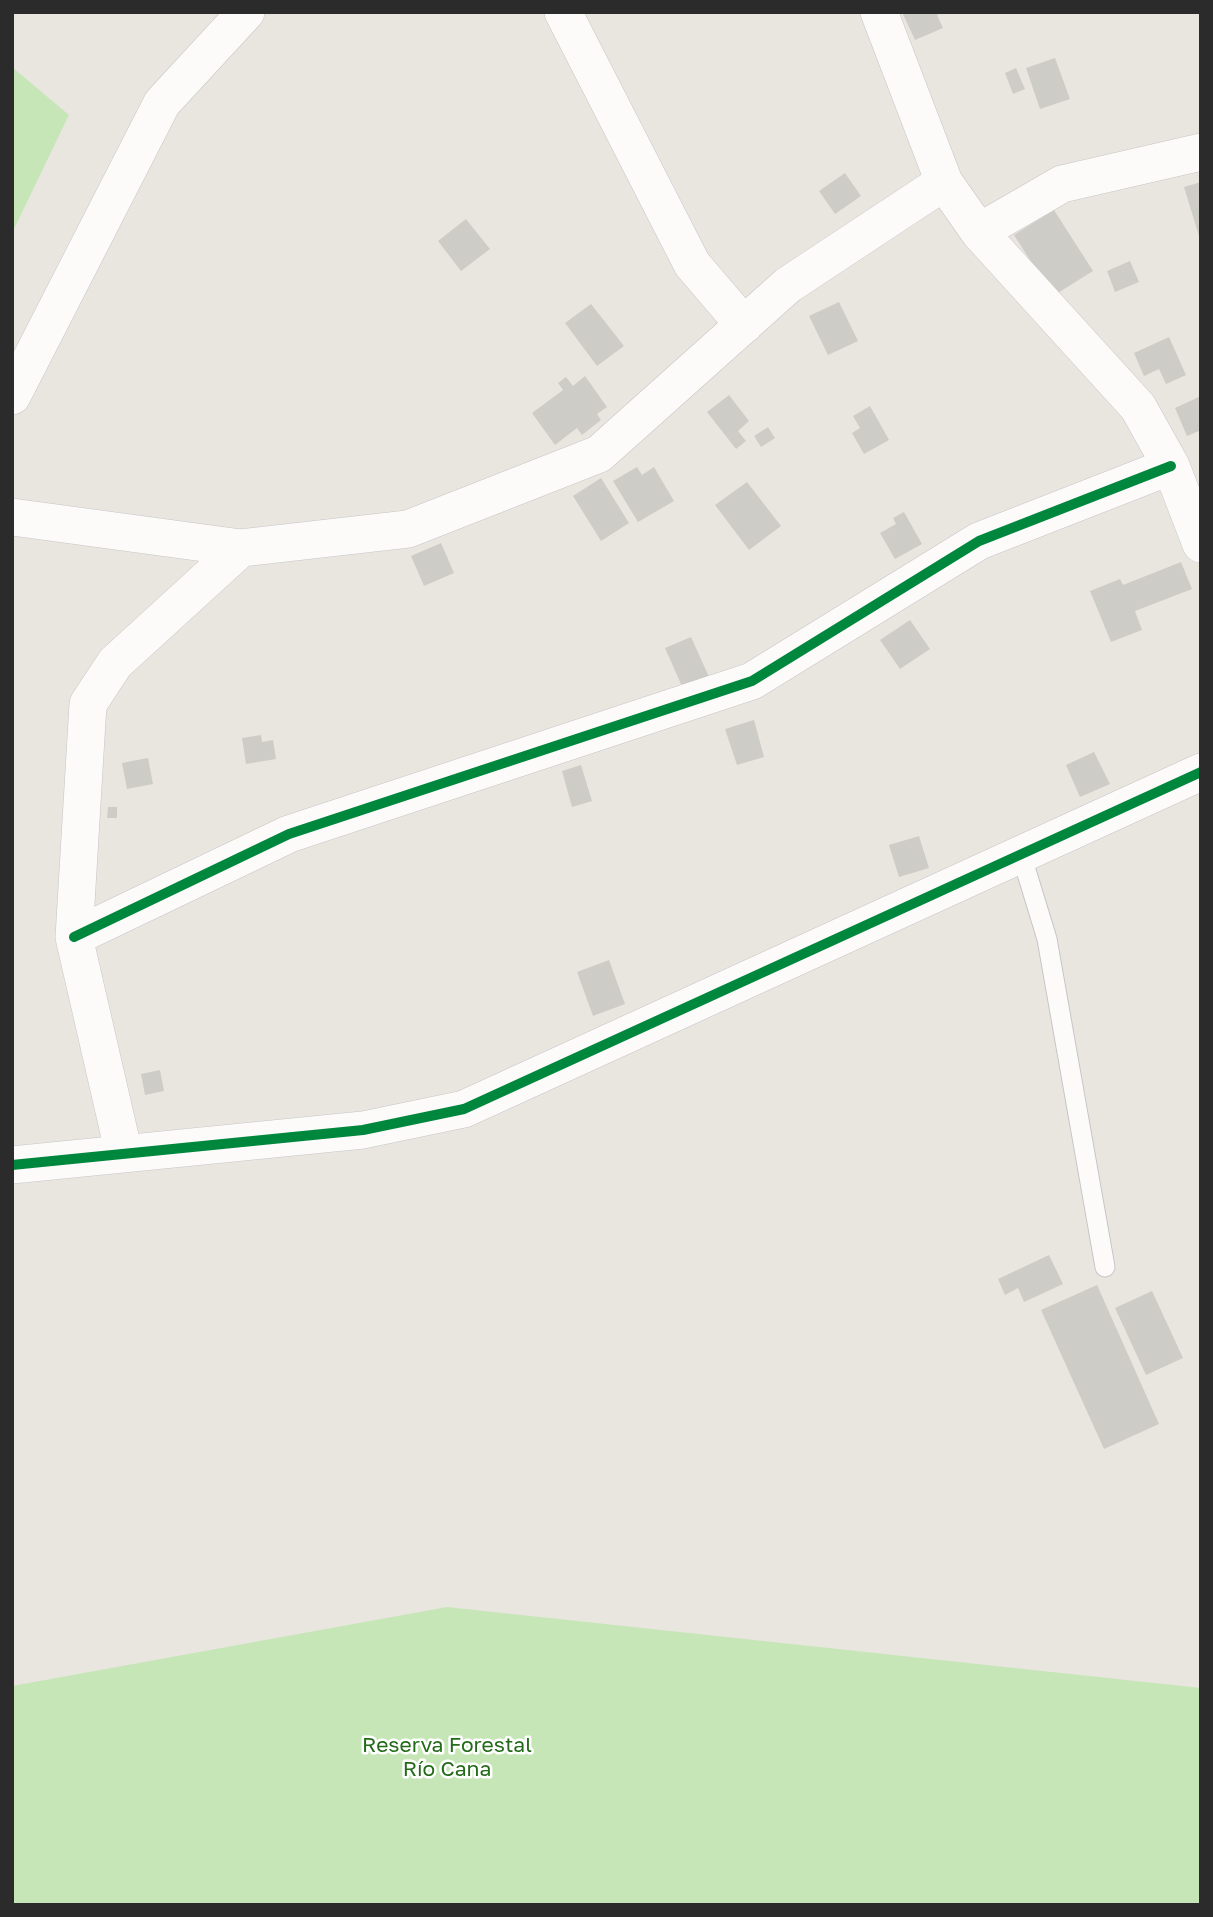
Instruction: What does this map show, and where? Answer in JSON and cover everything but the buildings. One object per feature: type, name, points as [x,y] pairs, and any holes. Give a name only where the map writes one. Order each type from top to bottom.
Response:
[{"type":"street","points":[[12,396],[162,103],[246,12]]},
{"type":"street","points":[[563,12],[692,264],[744,325]]},
{"type":"street","points":[[879,12],[944,182],[979,232],[1138,407],[1171,466],[1201,544]]},
{"type":"street","points":[[979,232],[1062,184],[1201,152]]},
{"type":"street","points":[[12,517],[241,548],[408,529],[599,454],[788,285],[944,182]]},
{"type":"street","points":[[74,937],[289,834],[752,681],[979,541],[1171,466]]},
{"type":"street","points":[[124,1154],[74,937],[88,704],[115,663],[241,548]]},
{"type":"street","points":[[12,1165],[363,1130],[464,1109],[1201,772]]},
{"type":"lane","points":[[1021,854],[1047,939],[1105,1267]]},
{"type":"green space","points":[[12,67],[69,115],[12,233]]},
{"type":"green space","name":"Reserva Forestal Río Cana","points":[[447,1607],[1201,1688],[1201,1905],[12,1905],[12,1686]]},
{"type":"cycle path","points":[[74,937],[289,834],[752,681],[979,541],[1171,466]]},
{"type":"cycle path","points":[[12,1165],[363,1130],[464,1109],[1201,772]]}]
